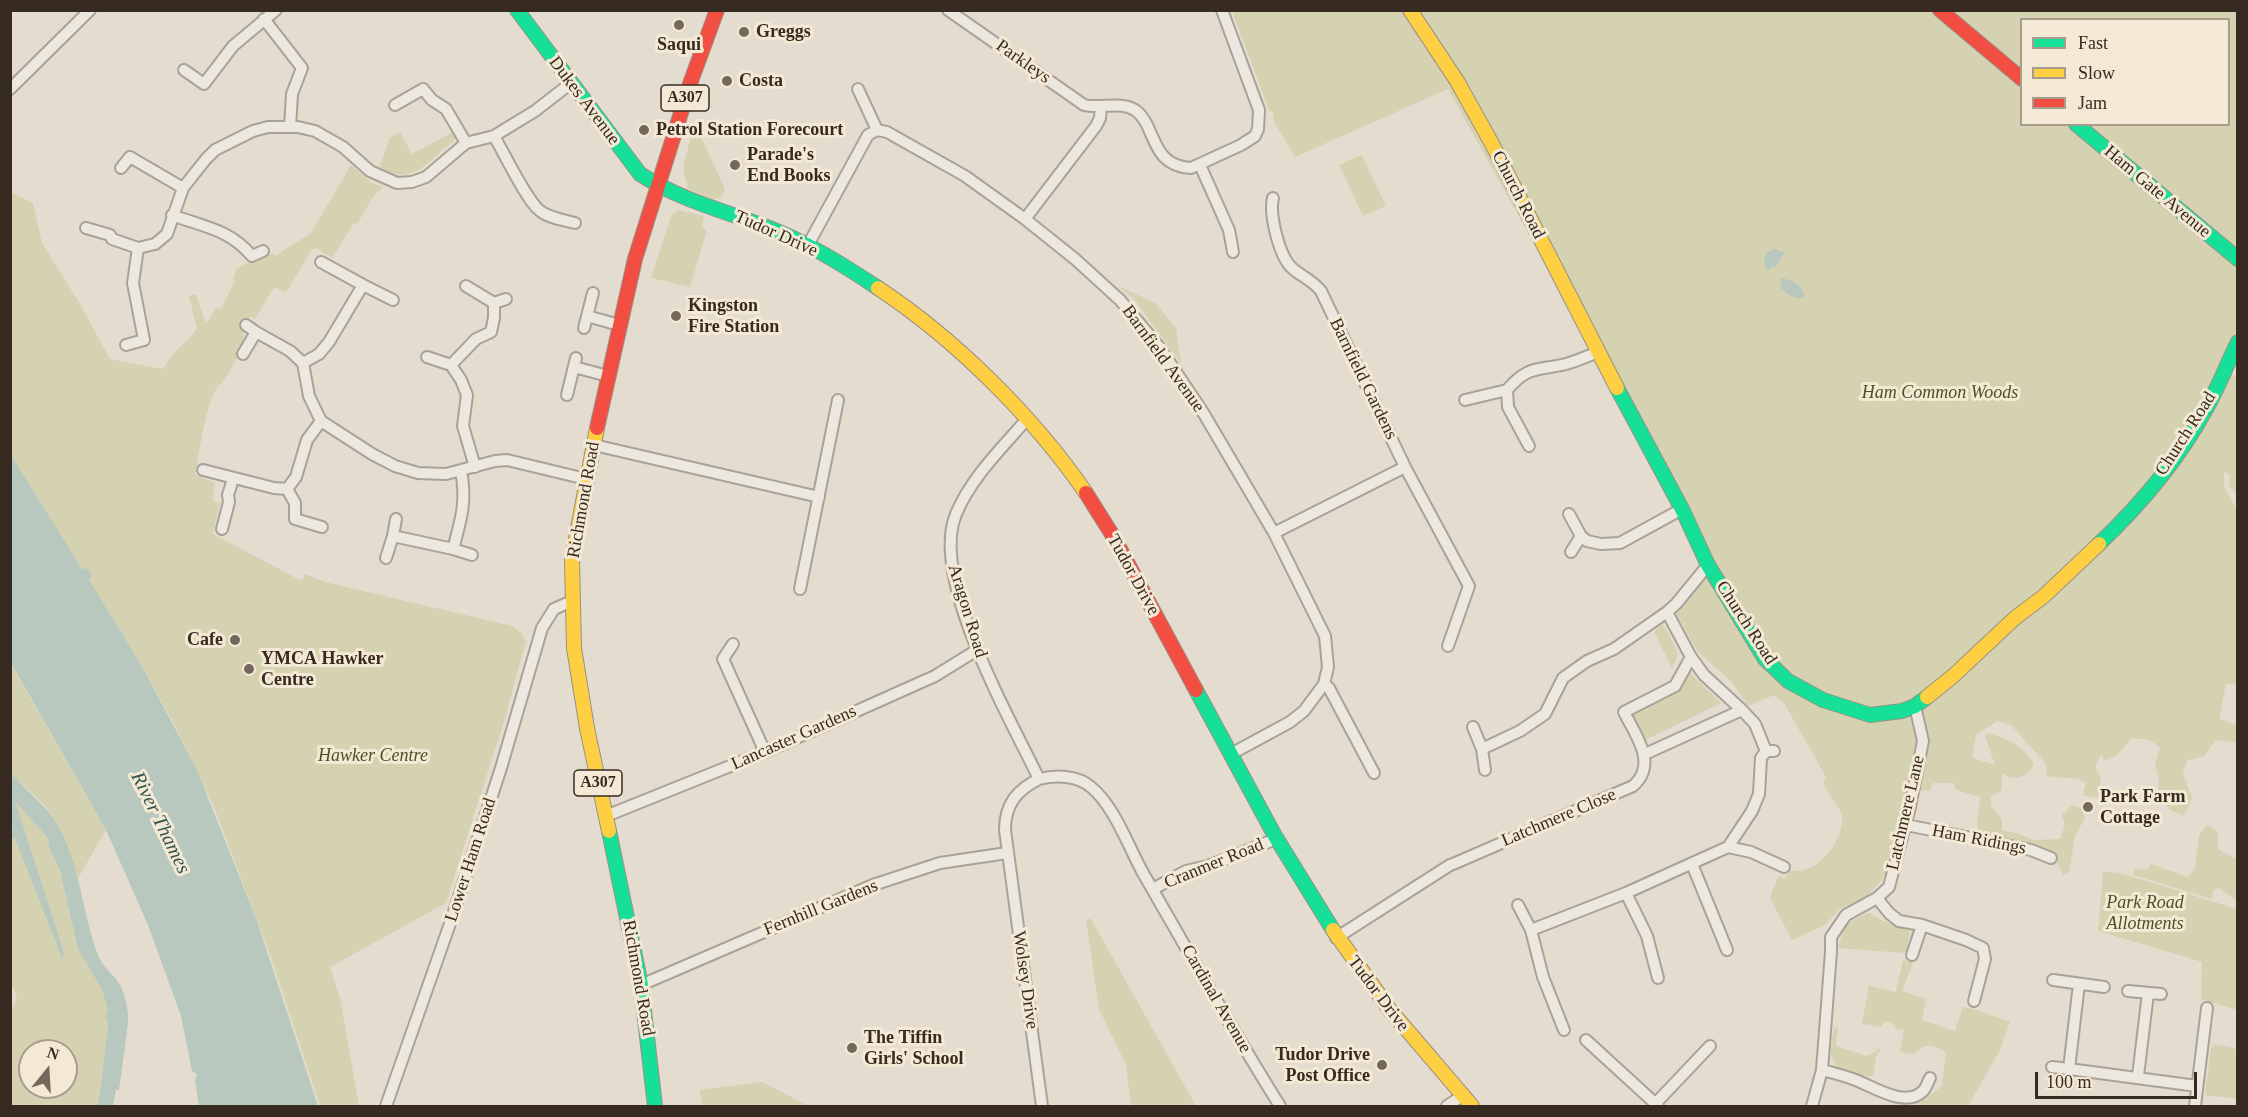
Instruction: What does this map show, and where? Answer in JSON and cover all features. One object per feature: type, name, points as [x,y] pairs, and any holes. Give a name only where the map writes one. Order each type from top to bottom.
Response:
[{"type":"street","points":[[184,70],[204,84],[233,46],[276,10]]},
{"type":"street","name":"Dukes Avenue","points":[[517,10],[632,165],[640,174],[658,186]]},
{"type":"street","name":"Richmond Road","points":[[655,1107],[641,985],[587,728],[574,648],[572,560],[586,478],[635,258],[691,81],[717,10]]},
{"type":"street","name":"Parkleys","points":[[948,10],[1084,105],[1128,106],[1136,111],[1158,149],[1168,160],[1182,167],[1200,165]]},
{"type":"street","points":[[1222,10],[1260,116],[1255,136],[1200,165],[1229,230],[1233,252]]},
{"type":"street","name":"Church Road","points":[[1410,10],[1457,81],[1682,509],[1708,565],[1765,659],[1788,681],[1823,700],[1870,715],[1902,711],[1915,706],[1952,677],[2015,618],[2044,596],[2120,524],[2167,468],[2206,410],[2238,342]]},
{"type":"street","points":[[1940,10],[2020,77]]},
{"type":"street","points":[[10,90],[87,11]]},
{"type":"street","points":[[264,19],[302,68],[292,93],[290,127]]},
{"type":"street","points":[[86,228],[138,248],[155,244],[167,234],[183,188],[215,150],[253,130],[268,127],[290,127],[315,131],[330,139],[370,171],[397,183],[412,182],[426,177],[466,143],[494,136],[535,111],[571,83]]},
{"type":"street","points":[[395,105],[423,89],[432,100],[446,109],[466,143]]},
{"type":"street","points":[[808,245],[868,135],[877,130],[858,89]]},
{"type":"street","points":[[1025,219],[1096,126],[1100,118],[1101,106]]},
{"type":"street","name":"Ham Gate Avenue","points":[[2078,126],[2238,259]]},
{"type":"street","name":"Barnfield Avenue","points":[[877,130],[887,132],[965,176],[1025,219],[1075,259],[1120,300],[1160,348],[1204,414],[1274,533],[1326,636],[1328,667],[1324,684]]},
{"type":"street","points":[[494,136],[539,210],[575,223]]},
{"type":"street","points":[[121,168],[137,147]]},
{"type":"street","points":[[130,157],[183,188]]},
{"type":"street","name":"Tudor Drive","points":[[658,186],[690,201],[763,225],[808,245],[854,273],[918,319],[977,369],[1027,419],[1059,456],[1092,502],[1276,838],[1336,938],[1385,1006],[1472,1107]]},
{"type":"street","name":"Barnfield Gardens","points":[[1273,198],[1271,205],[1278,241],[1287,263],[1293,270],[1312,281],[1321,291],[1405,467],[1469,586],[1448,646]]},
{"type":"street","points":[[172,215],[227,234],[241,243],[248,259],[263,251]]},
{"type":"street","points":[[126,345],[144,340],[133,283],[138,248]]},
{"type":"street","points":[[321,262],[393,300]]},
{"type":"street","points":[[303,363],[319,354],[329,342],[363,285]]},
{"type":"street","points":[[466,286],[494,303],[506,299]]},
{"type":"street","points":[[584,328],[593,293]]},
{"type":"street","points":[[451,365],[476,339],[491,332],[494,303]]},
{"type":"street","points":[[587,316],[619,325]]},
{"type":"street","points":[[246,325],[290,351],[303,363],[309,396],[321,421],[395,466],[418,473],[446,474],[495,460],[507,460],[586,478]]},
{"type":"street","points":[[243,354],[256,332]]},
{"type":"street","points":[[1465,399],[1507,390],[1517,378],[1530,370],[1568,364],[1598,352]]},
{"type":"street","points":[[427,357],[451,365],[461,380],[467,395],[464,426],[475,467]]},
{"type":"street","points":[[567,395],[575,362],[608,376]]},
{"type":"street","points":[[1507,390],[1508,408],[1529,446]]},
{"type":"street","points":[[800,589],[838,400]]},
{"type":"street","name":"Aragon Road","points":[[1027,419],[965,494],[955,516],[949,538],[954,579],[977,650],[1039,778]]},
{"type":"street","points":[[287,489],[296,477],[308,440],[321,421]]},
{"type":"street","points":[[594,446],[819,497]]},
{"type":"street","points":[[1274,533],[1405,467]]},
{"type":"street","points":[[203,470],[233,479],[287,489]]},
{"type":"street","points":[[453,549],[463,511],[465,491],[461,471]]},
{"type":"street","points":[[222,529],[230,502],[228,495],[233,479]]},
{"type":"street","points":[[287,489],[295,503],[295,519],[322,527]]},
{"type":"street","points":[[1569,514],[1581,536],[1587,541],[1602,544],[1620,543],[1682,509]]},
{"type":"street","points":[[386,558],[396,519]]},
{"type":"street","points":[[1571,552],[1581,536]]},
{"type":"street","points":[[393,537],[472,555]]},
{"type":"street","points":[[1482,750],[1520,731],[1545,714],[1563,678],[1587,661],[1614,649],[1667,612],[1708,565]]},
{"type":"street","name":"Lower Ham Road","points":[[386,1107],[501,768],[542,628],[558,606],[572,605]]},
{"type":"street","points":[[1531,930],[1626,893],[1728,847],[1752,811],[1759,795],[1761,758],[1770,751],[1755,724],[1704,675],[1691,657],[1667,612]]},
{"type":"street","points":[[734,644],[723,659],[765,752]]},
{"type":"street","name":"Lancaster Gardens","points":[[606,816],[765,752],[935,676],[977,650]]},
{"type":"street","points":[[1691,657],[1675,686],[1624,712],[1645,754],[1742,710]]},
{"type":"street","points":[[1231,754],[1290,722],[1312,702],[1324,684],[1329,688],[1374,772]]},
{"type":"street","name":"Latchmere Lane","points":[[1812,1107],[1822,1070],[1831,937],[1846,915],[1877,898],[1889,887],[1906,825],[1923,741],[1915,706]]},
{"type":"street","points":[[1473,727],[1482,750],[1485,770]]},
{"type":"street","name":"Latchmere Close","points":[[1336,938],[1451,864],[1633,786],[1642,776],[1645,754]]},
{"type":"street","points":[[1007,853],[1005,830],[1008,808],[1019,792],[1039,778],[1070,777],[1089,784],[1106,803],[1153,889]]},
{"type":"street","name":"Ham Ridings","points":[[1906,825],[2031,850],[2051,858]]},
{"type":"street","name":"Cranmer Road","points":[[1153,889],[1185,871],[1208,866],[1276,838]]},
{"type":"street","points":[[1728,847],[1751,852],[1784,867]]},
{"type":"street","name":"Fernhill Gardens","points":[[641,985],[873,885],[940,863],[1007,853]]},
{"type":"street","name":"Wolsey Drive","points":[[1007,853],[1042,1107]]},
{"type":"street","points":[[1692,864],[1727,950]]},
{"type":"street","name":"Cardinal Avenue","points":[[1153,889],[1246,1053],[1280,1107]]},
{"type":"street","points":[[1626,893],[1647,936],[1658,978]]},
{"type":"street","points":[[1877,898],[1899,921],[1922,924],[1983,948],[1984,958],[1974,1000]]},
{"type":"street","points":[[1518,905],[1531,930],[1543,977],[1564,1030]]},
{"type":"street","points":[[1912,956],[1922,924]]},
{"type":"street","points":[[2053,980],[2104,987]]},
{"type":"street","points":[[2069,1069],[2079,984]]},
{"type":"street","points":[[2128,991],[2161,994]]},
{"type":"street","points":[[2138,1076],[2148,993]]},
{"type":"street","points":[[2195,1107],[2207,1008]]},
{"type":"street","points":[[1587,1040],[1656,1105],[1710,1046]]},
{"type":"street","points":[[2052,1067],[2138,1076],[2198,1086]]},
{"type":"street","points":[[1822,1070],[1858,1081],[1887,1095],[1896,1096],[1915,1095],[1923,1091],[1930,1078]]},
{"type":"street","points":[[1447,1107],[1462,1095]]},
{"type":"green space","name":"Ham Common Woods","points":[[1232,11],[2237,11],[2238,342],[2225,369],[2237,379],[2237,495],[2229,486],[2229,474],[2224,472],[2224,487],[2237,510],[2238,685],[2226,683],[2219,719],[2237,725],[2237,743],[2215,740],[2205,756],[2187,760],[2183,774],[2192,798],[2184,816],[2172,811],[2158,799],[2159,778],[2155,765],[2160,747],[2149,740],[2132,738],[2118,754],[2106,761],[2101,755],[2095,767],[2101,777],[2098,798],[2083,795],[2086,782],[2046,776],[2047,765],[2011,725],[1997,721],[1976,735],[1972,758],[1995,765],[1985,735],[1988,733],[2020,747],[2034,764],[2028,773],[2020,777],[2006,776],[2002,773],[2002,790],[1991,796],[1991,806],[2002,820],[2002,830],[2033,840],[2060,839],[2065,825],[2062,815],[2072,805],[2081,808],[2085,818],[2075,836],[2069,872],[2063,875],[2053,854],[1979,836],[1977,825],[1980,797],[1956,790],[1954,783],[1933,783],[1930,790],[1920,791],[1920,787],[1910,807],[1889,870],[1881,881],[1867,896],[1840,909],[1825,925],[1792,940],[1770,898],[1778,876],[1785,878],[1790,870],[1800,871],[1810,868],[1827,855],[1839,836],[1841,813],[1823,784],[1826,777],[1784,703],[1774,695],[1748,706],[1732,682],[1697,651],[1675,611],[1712,571],[1682,509],[1448,89],[1295,157],[1274,122],[1273,113],[1269,110]]},
{"type":"green space","points":[[400,132],[412,154],[453,132],[456,137],[419,170],[397,174],[380,167],[389,139]]},
{"type":"green space","points":[[696,135],[701,137],[725,189],[718,198],[713,199],[686,188],[688,184],[684,173],[685,161],[691,137]]},
{"type":"green space","points":[[1362,155],[1386,206],[1363,216],[1339,165]]},
{"type":"green space","name":"Hawker Centre","points":[[351,165],[372,183],[384,187],[374,195],[357,224],[354,223],[332,258],[316,248],[312,249],[286,293],[274,287],[255,319],[250,317],[243,328],[244,340],[238,356],[226,378],[217,387],[208,408],[195,475],[215,483],[212,500],[220,503],[213,534],[302,581],[305,574],[325,582],[512,626],[521,633],[526,641],[505,718],[446,903],[330,967],[340,998],[359,1106],[320,1106],[272,960],[214,807],[174,724],[142,666],[89,580],[87,568],[82,570],[11,455],[10,192],[33,203],[42,243],[80,304],[110,359],[162,369],[197,329],[189,296],[196,294],[206,324],[216,308],[221,309],[235,281],[233,279],[236,269],[252,261],[256,262],[262,256],[273,254],[275,256],[311,233]]},
{"type":"green space","points":[[678,210],[704,216],[702,228],[707,230],[690,287],[651,278],[671,216]]},
{"type":"green space","points":[[1118,286],[1155,303],[1176,328],[1181,363],[1133,298]]},
{"type":"green space","points":[[1662,624],[1678,654],[1672,668],[1654,632]]},
{"type":"green space","points":[[10,663],[106,830],[77,880],[67,849],[49,811],[11,773]]},
{"type":"green space","points":[[1688,671],[1721,703],[1645,740],[1629,713]]},
{"type":"green space","points":[[14,799],[48,838],[49,848],[60,871],[78,949],[104,991],[108,1013],[105,1016],[108,1025],[97,1106],[11,1106],[11,1014],[17,997],[11,984],[11,838],[15,839],[63,961],[64,955]]},
{"type":"green space","points":[[2207,825],[2218,832],[2218,849],[2237,860],[2237,899],[2235,900],[2218,887],[2213,892],[2212,899],[2133,875],[2135,869],[2147,870],[2151,864],[2188,877],[2195,869],[2199,835]]},
{"type":"green space","name":"Park Road Allotments","points":[[2103,871],[2124,874],[2237,909],[2237,1010],[2201,999],[2202,962],[2098,931]]},
{"type":"green space","points":[[1869,913],[1883,921],[1908,929],[1910,932],[1906,951],[1903,953],[1838,948],[1847,925]]},
{"type":"green space","points":[[1086,919],[1091,919],[1196,1106],[1131,1106],[1126,1065],[1099,1009]]},
{"type":"green space","points":[[1903,960],[1913,963],[1902,991],[1926,999],[1922,1020],[1955,1031],[1963,1007],[2010,1022],[2000,1050],[1968,1106],[1926,1106],[1905,1101],[1929,1096],[1942,1086],[1946,1052],[1936,1047],[1926,1046],[1914,1054],[1900,1052],[1904,1030],[1895,1029],[1895,1025],[1885,1021],[1881,1027],[1862,1024],[1869,986],[1896,992]]},
{"type":"green space","points":[[1834,1027],[1838,1028],[1836,1046],[1867,1056],[1881,1049],[1876,1057],[1873,1076],[1861,1076],[1838,1070],[1830,1053]]},
{"type":"green space","points":[[2215,1044],[2235,1048],[2235,1054],[2238,1055],[2237,1099],[2205,1095],[2211,1048]]},
{"type":"green space","points":[[762,1082],[809,1106],[702,1106],[700,1090]]},
{"type":"water","points":[[1775,249],[1784,253],[1775,267],[1771,267],[1768,271],[1764,263],[1766,253]]},
{"type":"water","points":[[1781,278],[1796,284],[1805,297],[1795,297],[1786,292],[1781,288]]},
{"type":"water","name":"River Thames","points":[[11,455],[82,569],[87,568],[92,576],[89,580],[142,666],[197,770],[257,921],[318,1106],[199,1106],[195,1081],[197,1074],[192,1071],[181,1016],[148,925],[106,830],[11,663]]},
{"type":"water","points":[[11,773],[55,820],[75,868],[98,955],[117,980],[124,995],[128,1024],[119,1090],[116,1090],[113,1106],[97,1106],[108,1025],[105,1016],[108,1012],[103,991],[78,949],[60,871],[49,848],[48,838],[15,801],[61,943],[63,961],[15,839],[11,838],[13,831],[10,823]]},
{"type":"traffic: fast","points":[[517,10],[640,174],[685,197],[764,226],[809,246],[878,288]]},
{"type":"traffic: fast","points":[[2078,126],[2238,259]]},
{"type":"traffic: fast","points":[[2099,544],[2144,497],[2184,446],[2210,401],[2238,342]]},
{"type":"traffic: fast","points":[[1617,388],[1682,509],[1708,565],[1765,659],[1788,681],[1823,700],[1870,715],[1902,711],[1915,706],[1927,697]]},
{"type":"traffic: fast","points":[[1196,690],[1275,836],[1333,930]]},
{"type":"traffic: fast","points":[[609,831],[641,985],[655,1106]]},
{"type":"traffic: slow","points":[[1410,10],[1457,81],[1491,142],[1617,388]]},
{"type":"traffic: slow","points":[[878,288],[936,331],[991,381],[1042,436],[1086,493]]},
{"type":"traffic: slow","points":[[597,428],[572,560],[574,648],[587,728],[609,831]]},
{"type":"traffic: slow","points":[[1927,697],[1952,677],[2015,618],[2044,596],[2099,544]]},
{"type":"traffic: slow","points":[[1333,930],[1390,1010],[1472,1106]]},
{"type":"traffic: jam","points":[[597,428],[635,259],[691,81],[717,10]]},
{"type":"traffic: jam","points":[[1940,10],[2020,77]]},
{"type":"traffic: jam","points":[[1086,493],[1113,536],[1196,690]]},
{"type":"place","name":"Saqui","points":[[679,25]]},
{"type":"place","name":"Greggs","points":[[744,32]]},
{"type":"place","name":"Costa","points":[[727,81]]},
{"type":"place","name":"Petrol Station Forecourt","points":[[644,130]]},
{"type":"place","name":"Parade's End Books","points":[[735,165]]},
{"type":"place","name":"Kingston Fire Station","points":[[676,316]]},
{"type":"place","name":"Cafe","points":[[235,640]]},
{"type":"place","name":"YMCA Hawker Centre","points":[[249,669]]},
{"type":"place","name":"Park Farm Cottage","points":[[2088,807]]},
{"type":"place","name":"The Tiffin Girls' School","points":[[852,1048]]},
{"type":"place","name":"Tudor Drive Post Office","points":[[1382,1065]]}]
